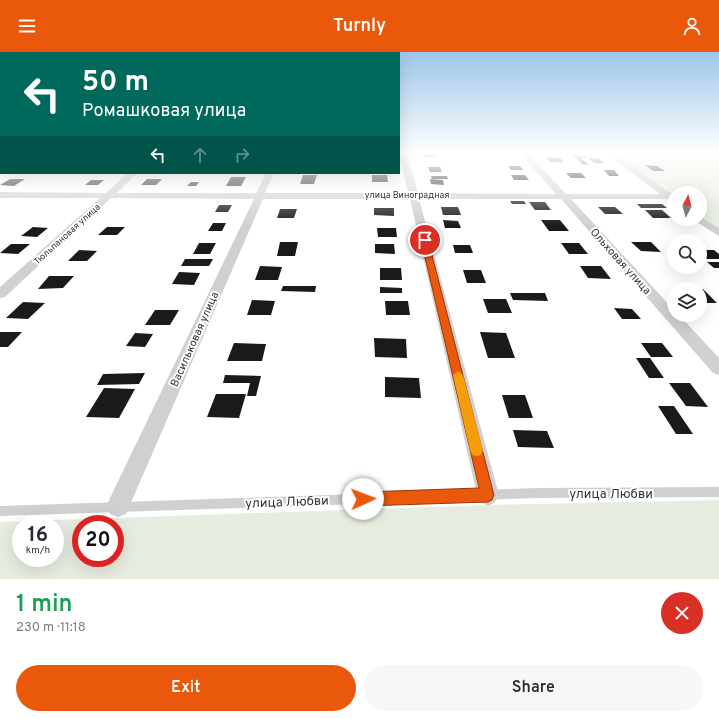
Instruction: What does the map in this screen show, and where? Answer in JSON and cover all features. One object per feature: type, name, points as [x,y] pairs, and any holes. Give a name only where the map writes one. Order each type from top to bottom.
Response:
[{"type":"street","name":"Тюльпановая улица","points":[[0,294],[128,178]]},
{"type":"street","name":"Васильковая улица","points":[[118,506],[268,178]]},
{"type":"street","points":[[409,178],[488,495]]},
{"type":"street","name":"Ольховая улица","points":[[546,178],[719,369]]},
{"type":"street","points":[[644,178],[667,194]]},
{"type":"street","name":"улица Виноградная","points":[[0,195],[414,195],[667,198]]},
{"type":"street","points":[[707,225],[719,234]]},
{"type":"lane","name":"улица Любви","points":[[0,511],[488,495],[719,492]]},
{"type":"shaded area","points":[[648,178],[719,178],[719,228],[707,220],[707,186],[667,186],[667,191]]},
{"type":"shaded area","points":[[719,500],[719,579],[0,579],[0,522],[12,522],[12,567],[64,567],[64,520],[72,519],[72,567],[124,567],[124,518],[488,505]]},
{"type":"building","points":[[231,178],[246,178],[241,186],[226,186]]},
{"type":"building","points":[[302,178],[316,178],[314,184],[300,184]]},
{"type":"building","points":[[372,178],[387,178],[388,182],[372,182]]},
{"type":"building","points":[[432,178],[448,178],[448,179],[432,179]]},
{"type":"building","points":[[513,178],[527,178],[529,180],[514,180]]},
{"type":"building","points":[[10,179],[25,179],[14,186],[0,185]]},
{"type":"building","points":[[147,179],[162,179],[156,185],[141,185]]},
{"type":"building","points":[[430,179],[443,180],[444,185],[431,184]]},
{"type":"building","points":[[91,180],[104,180],[98,185],[85,185]]},
{"type":"building","points":[[191,182],[199,182],[196,186],[187,186]]},
{"type":"building","points":[[510,201],[524,201],[526,204],[512,204]]},
{"type":"building","points":[[529,202],[545,202],[551,210],[535,210]]},
{"type":"building","points":[[637,204],[662,204],[667,208],[641,208]]},
{"type":"building","points":[[219,205],[232,205],[228,212],[215,212]]},
{"type":"building","points":[[441,207],[458,207],[461,215],[443,215]]},
{"type":"building","points":[[598,207],[615,207],[623,214],[605,214]]},
{"type":"building","points":[[374,208],[394,208],[394,216],[374,215]]},
{"type":"building","points":[[280,209],[297,209],[294,218],[277,218]]},
{"type":"building","points":[[645,210],[662,210],[667,214],[667,218],[653,218]]},
{"type":"building","points":[[443,220],[458,221],[461,228],[445,228]]},
{"type":"building","points":[[541,220],[560,220],[569,231],[549,231]]},
{"type":"building","points":[[213,223],[226,223],[222,231],[208,231]]},
{"type":"building","points":[[33,227],[48,228],[37,237],[21,236]]},
{"type":"building","points":[[107,227],[125,227],[117,235],[98,235]]},
{"type":"building","points":[[377,228],[396,228],[397,237],[378,237]]},
{"type":"building","points":[[280,242],[298,242],[295,256],[277,256]]},
{"type":"building","points":[[631,242],[651,242],[661,252],[641,251]]},
{"type":"building","points":[[199,243],[216,243],[210,254],[193,254]]},
{"type":"building","points":[[561,243],[579,243],[588,254],[569,254]]},
{"type":"building","points":[[11,244],[30,244],[18,254],[0,253]]},
{"type":"building","points":[[375,244],[394,244],[395,254],[375,253]]},
{"type":"building","points":[[453,245],[470,245],[473,253],[455,253]]},
{"type":"building","points":[[79,250],[97,251],[87,261],[68,261]]},
{"type":"building","points":[[707,250],[714,250],[719,254],[719,259],[707,259]]},
{"type":"building","points":[[185,259],[213,259],[209,266],[181,266]]},
{"type":"building","points":[[707,262],[719,262],[719,268],[714,268]]},
{"type":"building","points":[[260,266],[282,267],[278,280],[255,280]]},
{"type":"building","points":[[580,266],[601,266],[611,279],[588,278]]},
{"type":"building","points":[[380,268],[401,268],[402,280],[380,280]]},
{"type":"building","points":[[463,270],[481,270],[486,283],[467,283]]},
{"type":"building","points":[[179,272],[200,273],[194,285],[172,284]]},
{"type":"building","points":[[49,276],[74,276],[63,288],[38,289]]},
{"type":"building","points":[[283,286],[316,286],[315,292],[281,291]]},
{"type":"building","points":[[380,287],[402,288],[402,293],[380,293]]},
{"type":"building","points":[[510,293],[545,293],[548,301],[513,300]]},
{"type":"building","points":[[707,293],[717,303],[707,303]]},
{"type":"building","points":[[483,299],[506,299],[512,313],[488,313]]},
{"type":"building","points":[[252,300],[275,301],[271,315],[247,315]]},
{"type":"building","points":[[385,301],[408,301],[410,315],[386,315]]},
{"type":"building","points":[[23,302],[45,303],[28,319],[6,318]]},
{"type":"building","points":[[614,308],[632,309],[641,319],[622,319]]},
{"type":"building","points":[[155,310],[179,310],[170,325],[145,325]]},
{"type":"building","points":[[0,332],[22,332],[8,347],[0,347]]},
{"type":"building","points":[[480,332],[506,333],[515,358],[488,358]]},
{"type":"building","points":[[135,333],[153,334],[145,347],[126,346]]},
{"type":"building","points":[[374,338],[406,339],[407,358],[375,357]]},
{"type":"building","points":[[234,343],[266,344],[262,361],[227,361]]},
{"type":"building","points":[[641,343],[662,343],[673,357],[651,357]]},
{"type":"building","points":[[636,358],[650,358],[664,378],[649,378]]},
{"type":"building","points":[[145,373],[139,384],[97,385],[103,374]]},
{"type":"building","points":[[225,375],[261,376],[256,396],[247,396],[250,383],[223,383]]},
{"type":"building","points":[[385,377],[419,378],[421,398],[385,397]]},
{"type":"building","points":[[669,383],[690,383],[708,407],[686,406]]},
{"type":"building","points":[[104,388],[135,389],[119,418],[86,417]]},
{"type":"building","points":[[216,394],[246,394],[239,418],[207,417]]},
{"type":"building","points":[[502,395],[525,395],[533,418],[509,418]]},
{"type":"building","points":[[658,406],[674,406],[693,434],[676,434]]},
{"type":"building","points":[[513,430],[547,431],[554,448],[518,447]]},
{"type":"slow traffic","points":[[458,375],[477,450]]},
{"type":"route","points":[[363,499],[488,495],[425,240]]}]
